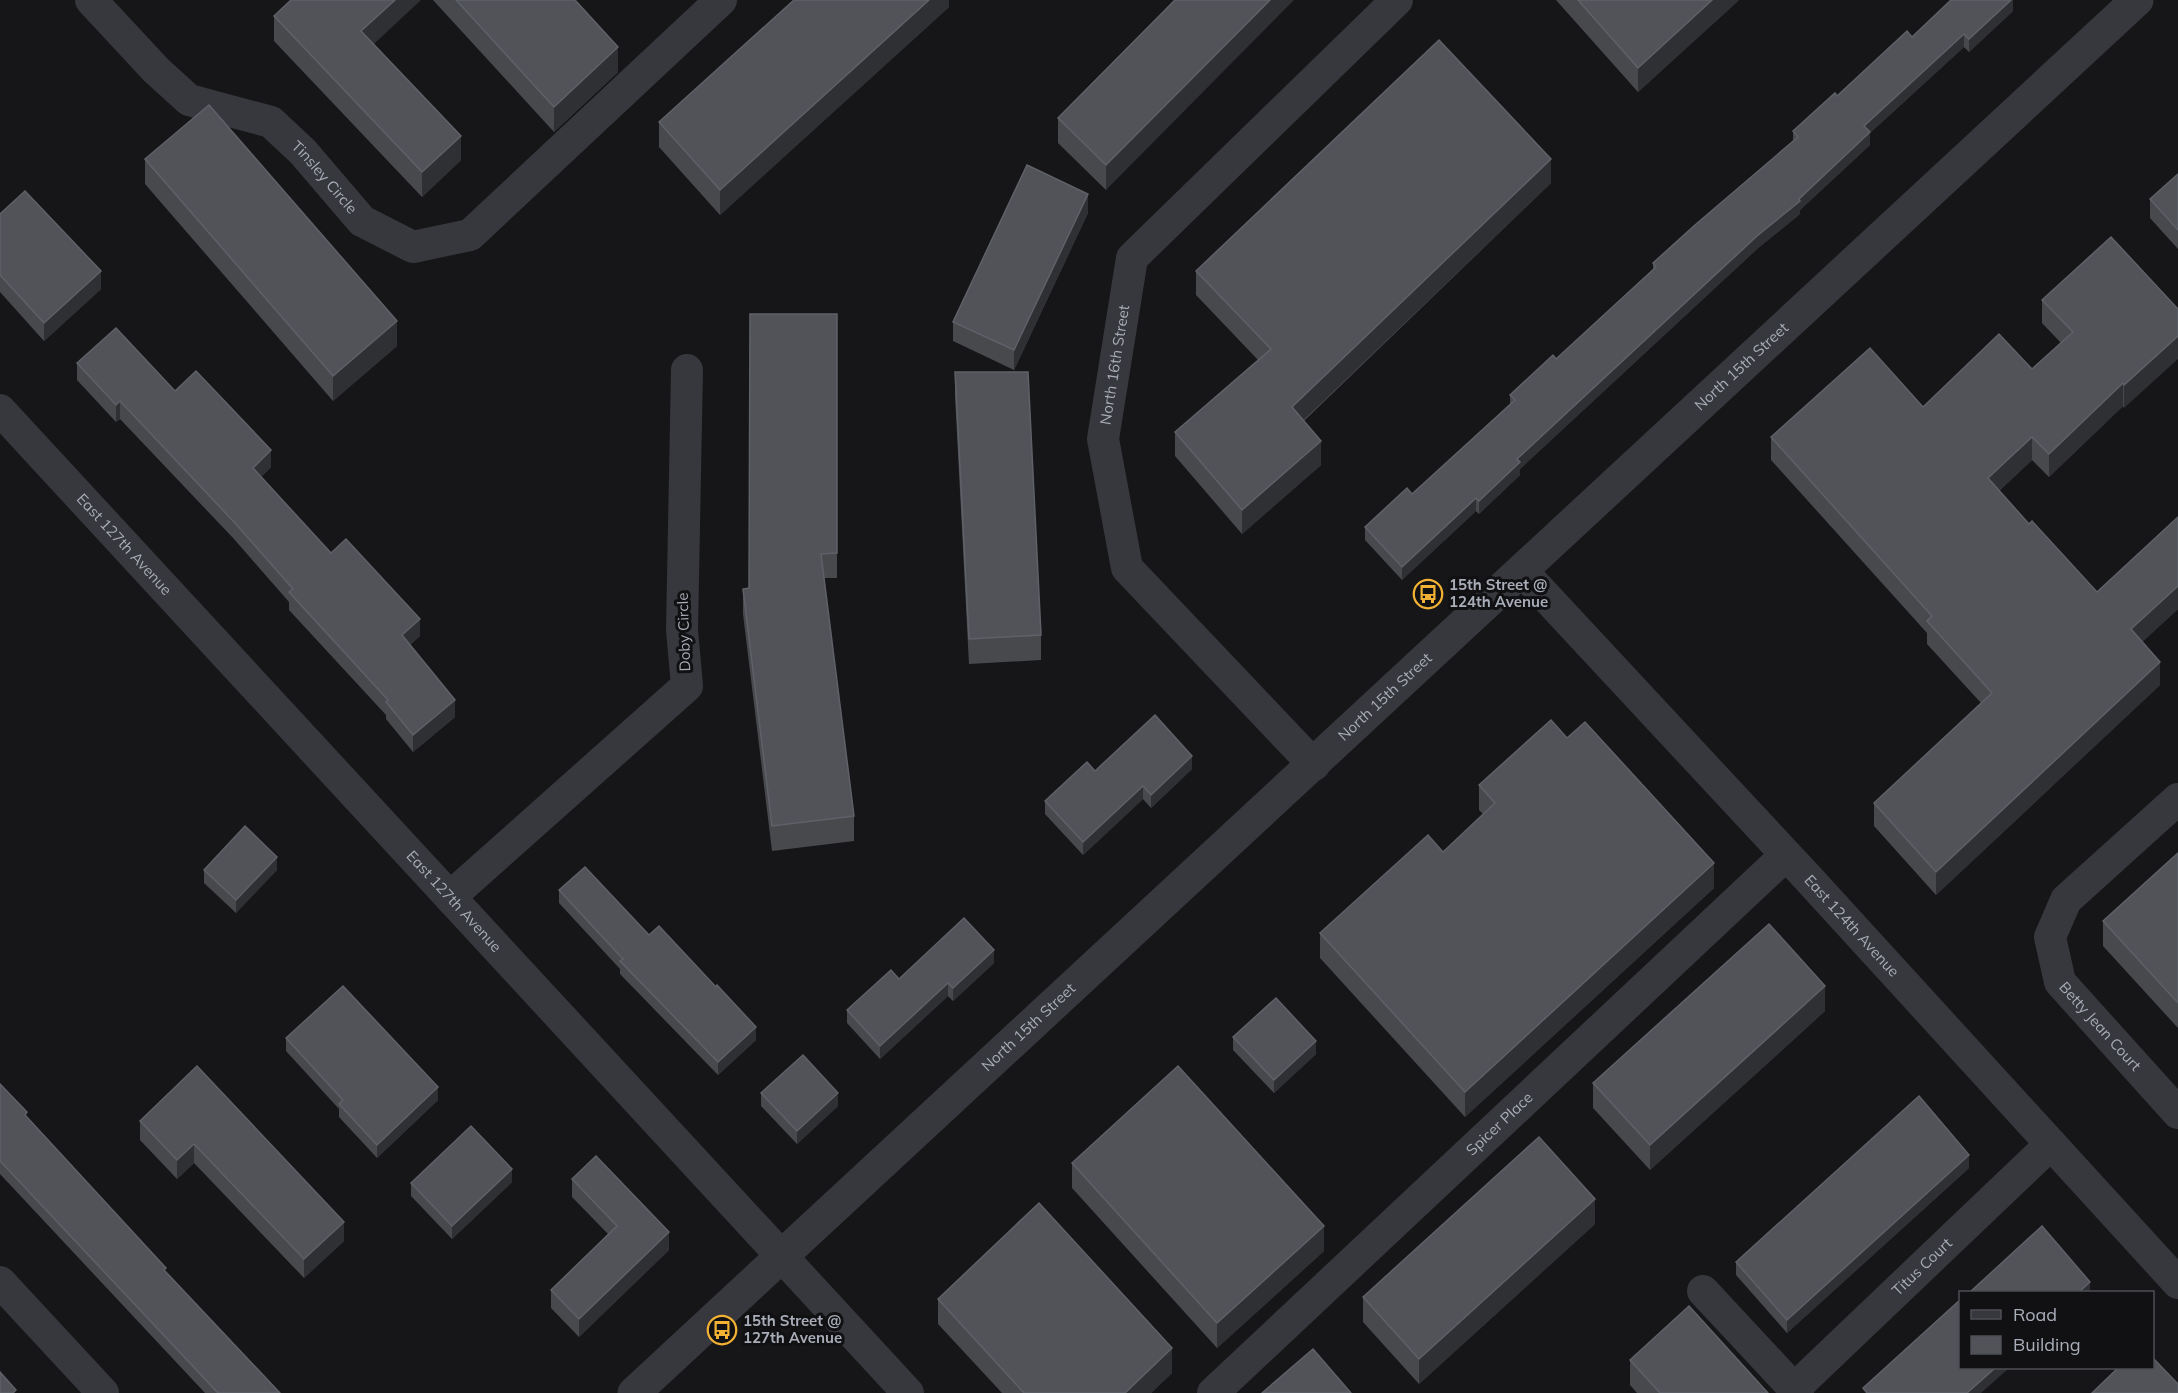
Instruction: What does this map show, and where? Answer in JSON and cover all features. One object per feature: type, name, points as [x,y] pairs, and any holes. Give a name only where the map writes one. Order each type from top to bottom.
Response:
[{"type":"street","name":"Tinsley Circle","points":[[91,0],[156,69],[189,100],[271,122],[303,152],[362,221],[412,247],[470,235],[721,0]]},
{"type":"street","name":"North 16th Street","points":[[1314,765],[1127,568],[1103,439],[1132,258],[1397,0]]},
{"type":"street","name":"North 15th Street","points":[[634,1393],[1523,572],[2137,0]]},
{"type":"street","name":"Doby Circle","points":[[450,897],[687,686],[682,630],[687,370]]},
{"type":"street","name":"East 127th Avenue","points":[[0,410],[908,1393]]},
{"type":"street","name":"East 124th Avenue","points":[[1523,572],[2178,1283]]},
{"type":"street","name":"Betty Jean Court","points":[[2178,799],[2066,900],[2050,937],[2060,982],[2178,1113]]},
{"type":"street","name":"Spicer Place","points":[[1213,1393],[1786,855]]},
{"type":"street","name":"Titus Court","points":[[1796,1391],[2051,1144]]},
{"type":"street","points":[[0,1282],[103,1393]]},
{"type":"street","points":[[1703,1291],[1796,1391]]},
{"type":"building","points":[[291,0],[395,0],[361,31],[461,136],[422,172],[274,16]]},
{"type":"building","points":[[456,0],[575,0],[618,47],[554,107]]},
{"type":"building","points":[[794,0],[929,0],[720,190],[659,122]]},
{"type":"building","points":[[1175,0],[1270,0],[1106,165],[1058,118]]},
{"type":"building","points":[[1578,0],[1712,0],[1638,68]]},
{"type":"building","points":[[1951,0],[2011,0],[1969,39],[1964,34],[1864,126],[1870,132],[1799,199],[1800,201],[1757,236],[1517,459],[1520,462],[1479,501],[1476,498],[1402,567],[1365,527],[1407,488],[1412,494],[1515,400],[1510,395],[1553,355],[1556,359],[1656,267],[1653,263],[1798,137],[1793,131],[1835,93],[1837,96],[1907,31],[1912,37]]},
{"type":"building","points":[[1439,40],[1551,159],[1292,407],[1321,441],[1242,510],[1175,432],[1271,349],[1196,271]]},
{"type":"building","points":[[209,105],[397,321],[333,376],[145,159]]},
{"type":"building","points":[[1027,165],[1088,194],[1014,350],[953,322]]},
{"type":"building","points":[[2178,174],[2178,230],[2150,199]]},
{"type":"building","points":[[25,191],[101,271],[44,323],[0,275],[0,214]]},
{"type":"building","points":[[2111,237],[2178,309],[2178,336],[2124,385],[2123,383],[2049,454],[2032,437],[1988,478],[2029,524],[2032,521],[2097,592],[2178,517],[2178,586],[2131,629],[2160,662],[1936,872],[1874,803],[1992,693],[1927,621],[1932,616],[1771,437],[1870,348],[1923,407],[1999,334],[2032,369],[2073,332],[2042,300]]},
{"type":"building","points":[[750,314],[837,314],[837,553],[821,554],[854,816],[772,826],[743,589],[749,588]]},
{"type":"building","points":[[116,328],[175,391],[196,371],[271,450],[253,468],[331,553],[346,539],[420,619],[402,635],[455,700],[413,735],[386,702],[388,700],[289,592],[293,589],[234,522],[120,401],[116,405],[77,363]]},
{"type":"building","points":[[955,372],[1028,372],[1041,635],[969,639]]},
{"type":"building","points":[[1155,715],[1192,756],[1151,795],[1143,786],[1083,842],[1045,801],[1087,762],[1095,771]]},
{"type":"building","points":[[1551,720],[1567,738],[1585,722],[1714,863],[1465,1092],[1320,933],[1428,835],[1443,852],[1495,803],[1479,785]]},
{"type":"building","points":[[245,826],[277,857],[236,900],[204,870]]},
{"type":"building","points":[[2178,853],[2178,1003],[2103,921]]},
{"type":"building","points":[[585,867],[649,935],[659,926],[756,1027],[718,1062],[620,961],[623,959],[559,890]]},
{"type":"building","points":[[964,918],[994,950],[953,988],[948,983],[880,1046],[847,1010],[891,970],[899,979]]},
{"type":"building","points":[[1769,924],[1825,986],[1650,1145],[1593,1083]]},
{"type":"building","points":[[343,986],[438,1087],[377,1145],[339,1104],[343,1100],[286,1038]]},
{"type":"building","points":[[1276,998],[1316,1041],[1274,1080],[1233,1037]]},
{"type":"building","points":[[803,1055],[838,1093],[797,1131],[761,1093]]},
{"type":"building","points":[[197,1066],[344,1222],[304,1259],[194,1144],[177,1160],[140,1121]]},
{"type":"building","points":[[1178,1066],[1324,1226],[1217,1323],[1072,1163]]},
{"type":"building","points":[[0,1084],[27,1112],[25,1115],[166,1268],[164,1270],[280,1393],[218,1393],[0,1161]]},
{"type":"building","points":[[1919,1096],[1969,1155],[1787,1320],[1736,1262]]},
{"type":"building","points":[[471,1126],[512,1169],[452,1226],[411,1183]]},
{"type":"building","points":[[1539,1137],[1595,1199],[1419,1359],[1363,1297]]},
{"type":"building","points":[[596,1156],[669,1232],[579,1319],[551,1290],[617,1226],[572,1179]]},
{"type":"building","points":[[1039,1203],[1172,1348],[1125,1393],[1024,1393],[938,1299]]},
{"type":"building","points":[[2042,1226],[2090,1282],[2080,1291],[1971,1291]]},
{"type":"building","points":[[1959,1301],[1959,1369],[1994,1369],[1967,1393],[1867,1393],[1863,1388]]},
{"type":"building","points":[[1689,1306],[1768,1393],[1660,1393],[1630,1360]]},
{"type":"building","points":[[1313,1349],[1351,1393],[1262,1393]]},
{"type":"building","points":[[2154,1359],[2178,1384],[2178,1393],[2092,1393],[2117,1369],[2154,1369]]},
{"type":"building","points":[[0,1372],[16,1390],[13,1393],[0,1393]]},
{"type":"place","name":"15th Street @ 124th Avenue","points":[[1428,594]]},
{"type":"place","name":"15th Street @ 127th Avenue","points":[[722,1330]]}]
